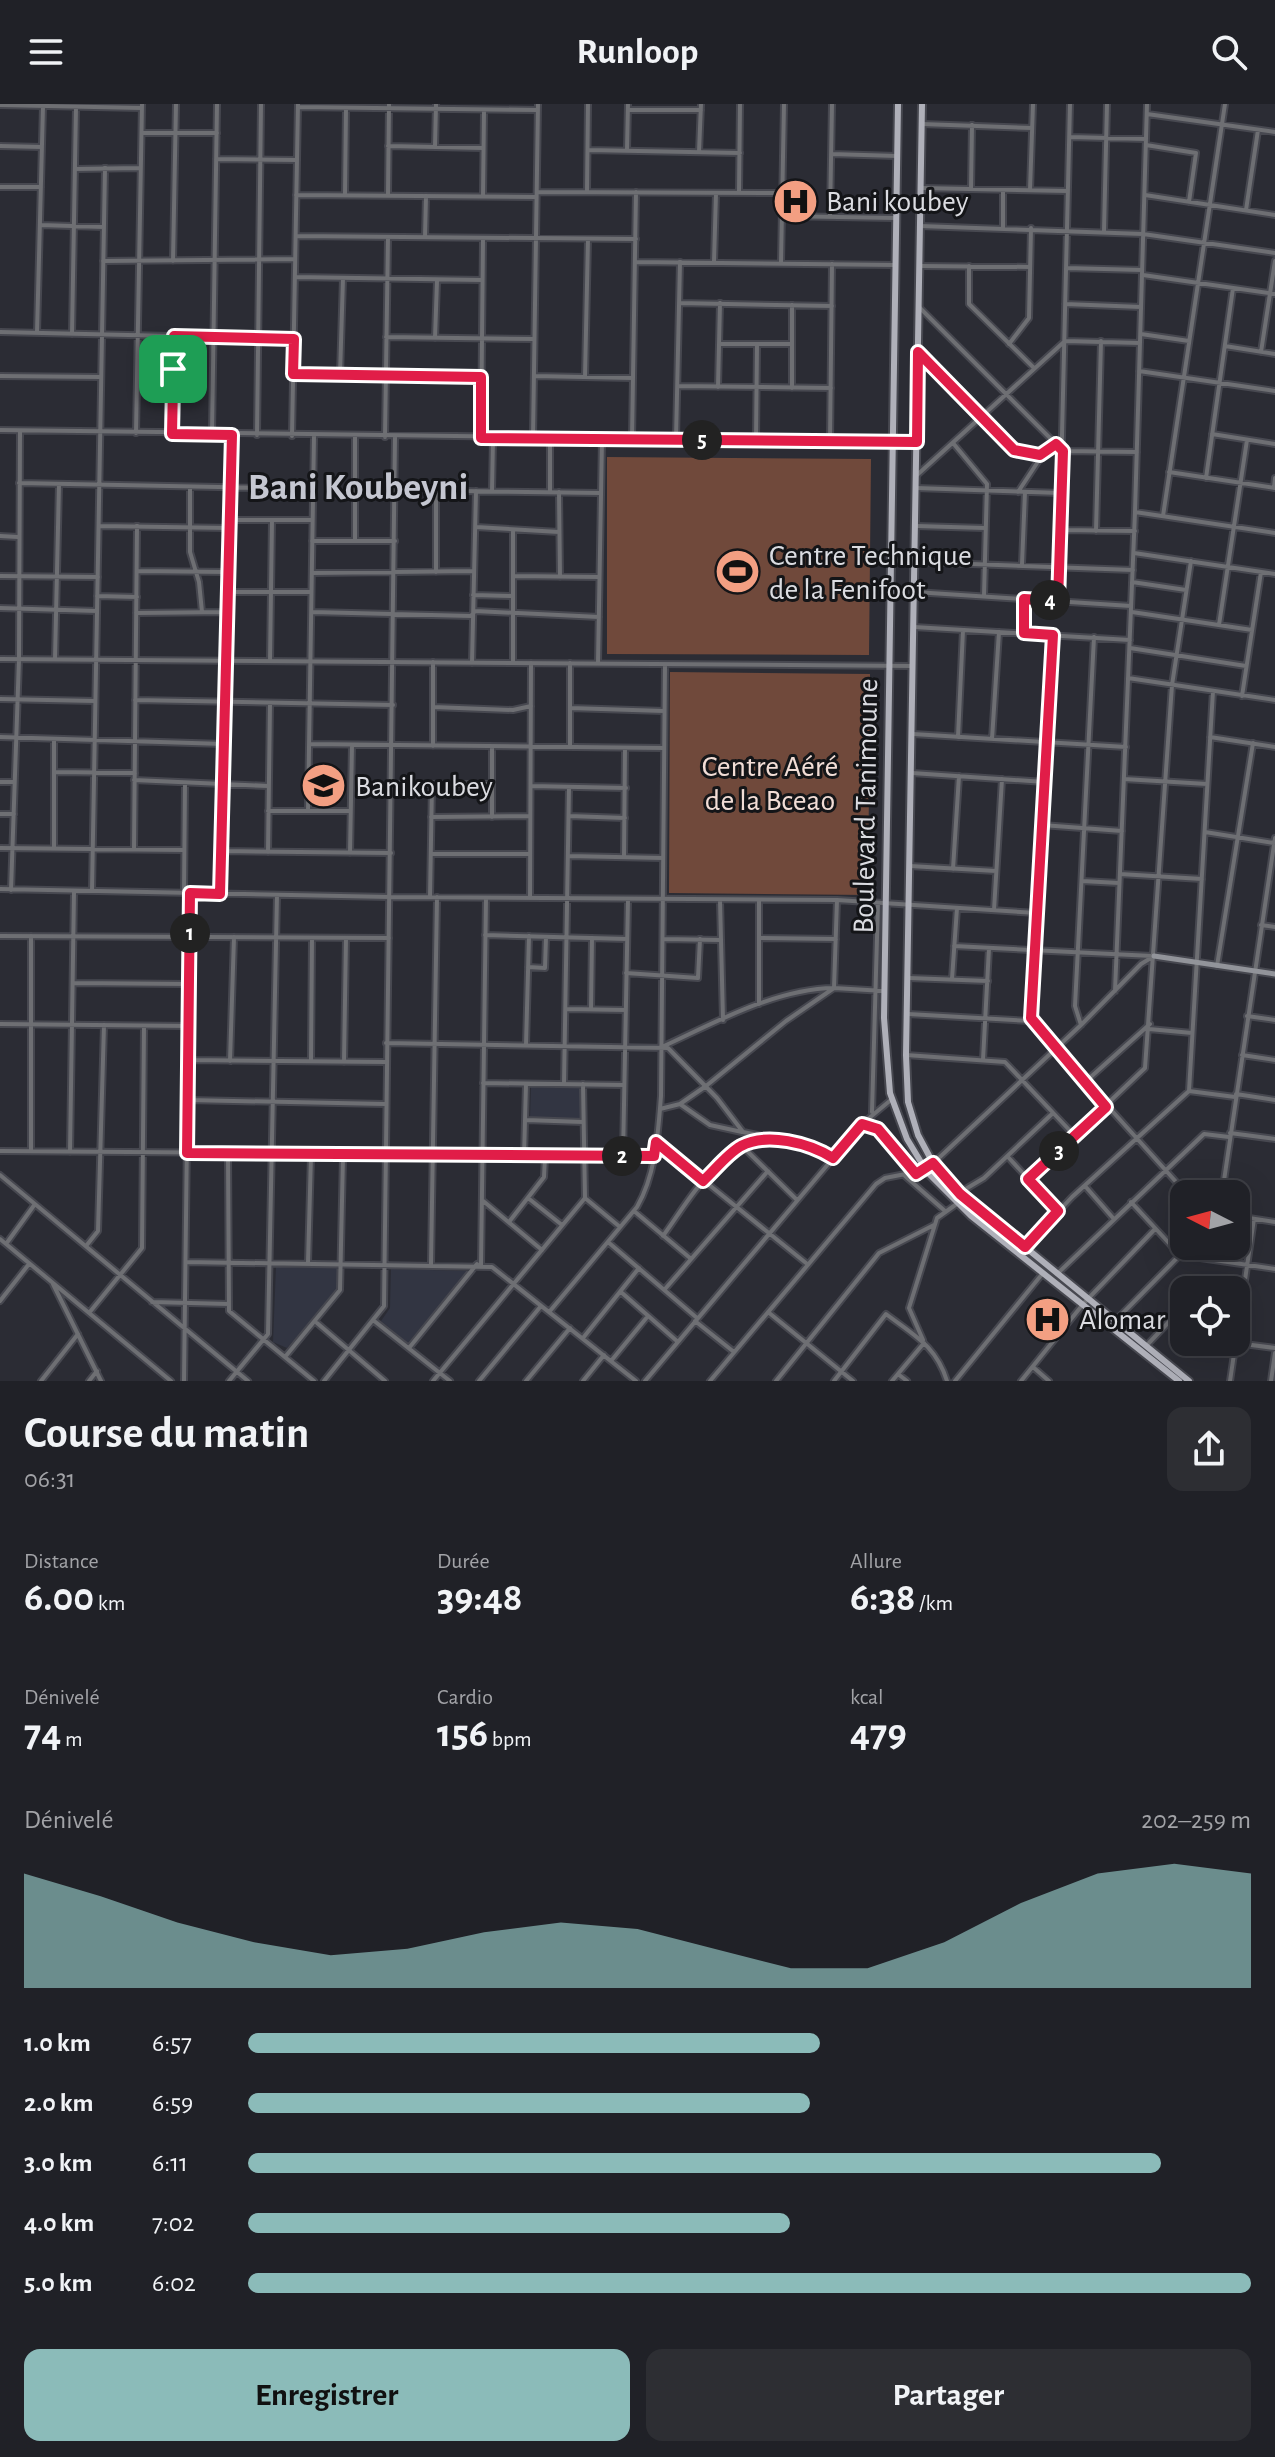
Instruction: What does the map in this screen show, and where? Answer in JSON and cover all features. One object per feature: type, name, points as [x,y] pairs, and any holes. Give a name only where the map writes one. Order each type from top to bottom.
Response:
[{"type":"main road","name":"Boulevard Tanimoune","points":[[898,104],[890,666],[880,991],[885,1058],[892,1099],[907,1139],[926,1170],[958,1203],[1043,1273],[1115,1321],[1189,1381]]},
{"type":"main road","name":"Boulevard Tanimoune","points":[[922,104],[906,1055],[908,1102],[918,1135],[933,1163],[959,1193],[1179,1381]]},
{"type":"street","points":[[173,261],[176,104]]},
{"type":"street","points":[[212,434],[217,104]]},
{"type":"street","points":[[257,435],[261,104]]},
{"type":"street","points":[[587,191],[588,104]]},
{"type":"street","points":[[739,192],[740,104]]},
{"type":"street","points":[[781,263],[784,104]]},
{"type":"street","points":[[830,216],[832,104]]},
{"type":"street","points":[[1030,190],[1033,104]]},
{"type":"street","points":[[1058,601],[1070,104]]},
{"type":"street","points":[[1104,231],[1107,104]]},
{"type":"street","points":[[1115,991],[1135,531],[1147,104]]},
{"type":"street","points":[[1163,516],[1225,104]]},
{"type":"street","points":[[0,105],[142,106],[136,433]]},
{"type":"street","points":[[37,333],[43,106]]},
{"type":"street","points":[[292,436],[298,106],[436,106],[484,110],[538,107],[533,438]]},
{"type":"street","points":[[388,195],[389,106]]},
{"type":"street","points":[[435,147],[436,106]]},
{"type":"street","points":[[72,334],[76,107]]},
{"type":"street","points":[[627,150],[628,107],[701,107],[699,152]]},
{"type":"street","points":[[345,194],[346,108]]},
{"type":"street","points":[[483,196],[484,110]]},
{"type":"street","points":[[1147,114],[1275,132]]},
{"type":"street","points":[[922,124],[1032,128]]},
{"type":"street","points":[[971,189],[972,125]]},
{"type":"street","points":[[1246,210],[1258,130]]},
{"type":"street","points":[[142,133],[217,133]]},
{"type":"street","points":[[1070,137],[1146,139]]},
{"type":"street","points":[[1146,145],[1196,153],[1189,202]]},
{"type":"street","points":[[0,146],[42,147]]},
{"type":"street","points":[[388,146],[483,148]]},
{"type":"street","points":[[588,150],[740,153]]},
{"type":"street","points":[[831,154],[897,156]]},
{"type":"street","points":[[216,159],[297,160]]},
{"type":"street","points":[[92,891],[105,168]]},
{"type":"street","points":[[75,169],[141,168]]},
{"type":"street","points":[[0,187],[41,187]]},
{"type":"street","points":[[921,188],[1068,191]]},
{"type":"street","points":[[1003,190],[1003,228]]},
{"type":"street","points":[[296,195],[483,196],[587,191],[782,193]]},
{"type":"street","points":[[632,439],[636,192]]},
{"type":"street","points":[[714,262],[716,192]]},
{"type":"street","points":[[1145,195],[1275,215]]},
{"type":"street","points":[[425,238],[426,196]]},
{"type":"street","points":[[782,216],[896,218]]},
{"type":"street","points":[[40,225],[104,227]]},
{"type":"street","points":[[920,226],[1067,228],[1143,234],[1275,253]]},
{"type":"street","points":[[1009,344],[1029,320],[1031,228]]},
{"type":"street","points":[[296,236],[636,239]]},
{"type":"street","points":[[385,437],[388,238]]},
{"type":"street","points":[[481,438],[483,239]]},
{"type":"street","points":[[585,377],[588,239]]},
{"type":"street","points":[[103,261],[295,259]]},
{"type":"street","points":[[1261,352],[1273,294],[1275,261]]},
{"type":"street","points":[[635,262],[895,265]]},
{"type":"street","points":[[676,440],[680,262]]},
{"type":"street","points":[[830,441],[832,264]]},
{"type":"street","points":[[920,266],[1030,267]]},
{"type":"street","points":[[969,266],[969,304],[1034,368]]},
{"type":"street","points":[[1066,268],[1142,272],[1273,294]]},
{"type":"street","points":[[295,277],[482,280]]},
{"type":"street","points":[[340,375],[343,278]]},
{"type":"street","points":[[435,338],[437,279]]},
{"type":"street","points":[[1206,478],[1233,288]]},
{"type":"street","points":[[679,303],[832,306]]},
{"type":"street","points":[[718,387],[720,303]]},
{"type":"street","points":[[1065,304],[1141,307]]},
{"type":"street","points":[[792,305],[792,388]]},
{"type":"street","points":[[919,306],[1063,451],[1137,452]]},
{"type":"street","points":[[0,332],[294,339]]},
{"type":"street","points":[[1141,334],[1189,341]]},
{"type":"street","points":[[172,434],[174,336]]},
{"type":"street","points":[[386,337],[534,339]]},
{"type":"street","points":[[917,475],[1065,341],[1140,343]]},
{"type":"street","points":[[1096,531],[1101,341]]},
{"type":"street","points":[[719,344],[792,344]]},
{"type":"street","points":[[756,440],[757,344]]},
{"type":"street","points":[[1225,346],[1275,354]]},
{"type":"street","points":[[918,352],[1014,450],[1043,454]]},
{"type":"street","points":[[1139,371],[1275,391]]},
{"type":"street","points":[[293,374],[481,377]]},
{"type":"street","points":[[0,376],[101,377]]},
{"type":"street","points":[[534,376],[633,378]]},
{"type":"street","points":[[678,386],[831,388]]},
{"type":"street","points":[[0,430],[917,442]]},
{"type":"street","points":[[11,890],[15,700],[19,659],[20,431]]},
{"type":"street","points":[[1212,434],[1275,444]]},
{"type":"street","points":[[220,894],[232,435]]},
{"type":"street","points":[[308,811],[314,436]]},
{"type":"street","points":[[355,437],[355,541]]},
{"type":"street","points":[[324,1381],[384,1306],[395,437]]},
{"type":"street","points":[[492,491],[493,438]]},
{"type":"street","points":[[550,438],[550,492]]},
{"type":"street","points":[[598,663],[602,439]]},
{"type":"street","points":[[1219,625],[1247,440]]},
{"type":"street","points":[[952,443],[984,479],[987,490],[984,596]]},
{"type":"street","points":[[1018,492],[1043,454],[1056,444]]},
{"type":"street","points":[[1169,472],[1274,488],[1275,478]]},
{"type":"street","points":[[19,483],[313,489]]},
{"type":"street","points":[[55,659],[59,484]]},
{"type":"street","points":[[190,487],[190,552],[197,572],[202,612]]},
{"type":"street","points":[[916,488],[1061,493]]},
{"type":"street","points":[[396,490],[601,493]]},
{"type":"street","points":[[436,491],[436,572]]},
{"type":"street","points":[[472,663],[476,491]]},
{"type":"street","points":[[559,492],[560,577]]},
{"type":"street","points":[[1022,564],[1025,492]]},
{"type":"street","points":[[1135,512],[1275,533]]},
{"type":"street","points":[[230,520],[312,520]]},
{"type":"street","points":[[270,661],[272,520]]},
{"type":"street","points":[[99,526],[230,528]]},
{"type":"street","points":[[134,849],[137,526]]},
{"type":"street","points":[[916,526],[986,528]]},
{"type":"street","points":[[476,527],[559,532]]},
{"type":"street","points":[[513,530],[513,663]]},
{"type":"street","points":[[1060,530],[1135,531]]},
{"type":"street","points":[[0,536],[18,537]]},
{"type":"street","points":[[312,541],[395,541]]},
{"type":"street","points":[[1134,553],[1275,574]]},
{"type":"street","points":[[891,561],[1133,570]]},
{"type":"street","points":[[1028,1179],[1143,1073],[1150,1027],[1172,685],[1191,561]]},
{"type":"street","points":[[137,571],[229,572]]},
{"type":"street","points":[[312,573],[474,571]]},
{"type":"street","points":[[1242,696],[1261,572]]},
{"type":"street","points":[[0,576],[98,577]]},
{"type":"street","points":[[513,576],[599,577]]},
{"type":"street","points":[[1132,582],[1187,590]]},
{"type":"street","points":[[228,592],[311,592]]},
{"type":"street","points":[[915,592],[1131,609],[1252,630]]},
{"type":"street","points":[[473,595],[513,596]]},
{"type":"street","points":[[97,596],[137,597]]},
{"type":"street","points":[[1024,599],[1024,633]]},
{"type":"street","points":[[0,608],[97,611]]},
{"type":"street","points":[[475,611],[512,616],[599,617]]},
{"type":"street","points":[[311,612],[471,616],[475,611]]},
{"type":"street","points":[[136,613],[228,612]]},
{"type":"street","points":[[914,627],[1130,640]]},
{"type":"street","points":[[958,737],[963,630]]},
{"type":"street","points":[[992,739],[999,632]]},
{"type":"street","points":[[1053,635],[1031,1021],[1173,1180]]},
{"type":"street","points":[[1081,1025],[1075,1007],[1094,637]]},
{"type":"street","points":[[1130,648],[1247,666]]},
{"type":"street","points":[[0,659],[914,666]]},
{"type":"street","points":[[433,662],[433,746]]},
{"type":"street","points":[[530,898],[531,663]]},
{"type":"street","points":[[570,663],[570,747]]},
{"type":"street","points":[[550,1311],[634,1211],[645,1191],[654,1156],[660,1109],[662,1047],[665,664]]},
{"type":"street","points":[[1128,678],[1275,700]]},
{"type":"street","points":[[1025,1247],[1058,1211],[1189,1091],[1213,691]]},
{"type":"street","points":[[0,699],[95,701]]},
{"type":"street","points":[[135,700],[393,705]]},
{"type":"street","points":[[268,852],[270,704]]},
{"type":"street","points":[[433,707],[513,710],[531,706]]},
{"type":"street","points":[[570,708],[664,711]]},
{"type":"street","points":[[913,734],[1126,747]]},
{"type":"street","points":[[0,737],[224,744]]},
{"type":"street","points":[[1210,737],[1275,747]]},
{"type":"street","points":[[54,739],[54,848]]},
{"type":"street","points":[[1217,966],[1253,743]]},
{"type":"street","points":[[309,744],[664,748]]},
{"type":"street","points":[[350,853],[352,745]]},
{"type":"street","points":[[492,747],[492,817]]},
{"type":"street","points":[[624,857],[625,748]]},
{"type":"street","points":[[55,772],[269,786]]},
{"type":"street","points":[[911,773],[1045,782]]},
{"type":"street","points":[[953,869],[959,776]]},
{"type":"street","points":[[994,910],[1002,779]]},
{"type":"street","points":[[1124,779],[1207,784]]},
{"type":"street","points":[[0,782],[14,782]]},
{"type":"street","points":[[184,1381],[190,937],[184,850],[185,782]]},
{"type":"street","points":[[392,784],[492,784]]},
{"type":"street","points":[[430,897],[432,784]]},
{"type":"street","points":[[531,786],[626,788]]},
{"type":"street","points":[[564,1084],[569,787]]},
{"type":"street","points":[[268,811],[351,811]]},
{"type":"street","points":[[0,814],[14,814]]},
{"type":"street","points":[[431,817],[530,816]]},
{"type":"street","points":[[569,816],[625,818]]},
{"type":"street","points":[[1042,825],[1122,831]]},
{"type":"street","points":[[1204,832],[1275,840],[1224,1180]]},
{"type":"street","points":[[0,848],[184,850]]},
{"type":"street","points":[[221,851],[391,853]]},
{"type":"street","points":[[431,854],[530,854]]},
{"type":"street","points":[[568,856],[663,858]]},
{"type":"street","points":[[910,866],[996,871]]},
{"type":"street","points":[[1120,874],[1202,879]]},
{"type":"street","points":[[1082,881],[1120,883]]},
{"type":"street","points":[[1267,886],[1275,887]]},
{"type":"street","points":[[0,889],[390,897],[837,900],[1037,913]]},
{"type":"street","points":[[70,1152],[74,892]]},
{"type":"street","points":[[229,1381],[268,1334],[277,895]]},
{"type":"street","points":[[431,1264],[437,897]]},
{"type":"street","points":[[409,1348],[479,1264],[486,898]]},
{"type":"street","points":[[623,1156],[628,900]]},
{"type":"street","points":[[720,900],[723,1020]]},
{"type":"street","points":[[759,900],[759,1004]]},
{"type":"street","points":[[834,988],[837,900]]},
{"type":"street","points":[[952,979],[957,908]]},
{"type":"street","points":[[1261,925],[1275,927]]},
{"type":"street","points":[[485,935],[627,939]]},
{"type":"street","points":[[0,936],[389,938]]},
{"type":"street","points":[[31,936],[31,1151]]},
{"type":"street","points":[[526,1045],[529,936]]},
{"type":"street","points":[[230,1061],[234,937]]},
{"type":"street","points":[[528,967],[545,968],[546,937]]},
{"type":"street","points":[[311,1061],[312,938]]},
{"type":"street","points":[[344,1062],[346,938]]},
{"type":"street","points":[[591,1009],[592,938]]},
{"type":"street","points":[[759,938],[836,939]]},
{"type":"street","points":[[663,939],[721,940]]},
{"type":"street","points":[[626,973],[698,978],[700,939]]},
{"type":"street","points":[[954,946],[1154,956],[1275,974]]},
{"type":"street","points":[[983,1060],[989,948]]},
{"type":"street","points":[[710,1381],[806,1263],[876,1184],[885,1178],[926,1170],[1081,1025],[1141,964],[1154,956]]},
{"type":"street","points":[[909,978],[988,981]]},
{"type":"street","points":[[73,983],[189,984]]},
{"type":"street","points":[[660,1109],[680,1104],[706,1086],[786,1021],[834,988]]},
{"type":"street","points":[[662,1047],[759,1004],[818,989],[880,991],[872,1112]]},
{"type":"street","points":[[566,1009],[626,1010]]},
{"type":"street","points":[[908,1014],[1031,1021]]},
{"type":"street","points":[[1247,1016],[1275,1020]]},
{"type":"street","points":[[0,1024],[189,1026]]},
{"type":"street","points":[[86,1246],[98,1231],[104,1025]]},
{"type":"street","points":[[89,1313],[142,1248],[144,1026]]},
{"type":"street","points":[[1084,1083],[1150,1027],[1192,1033]]},
{"type":"street","points":[[386,1043],[662,1047],[674,1051],[743,1132]]},
{"type":"street","points":[[906,1055],[1005,1062],[1075,1136]]},
{"type":"street","points":[[1241,1055],[1275,1060]]},
{"type":"street","points":[[188,1060],[386,1062]]},
{"type":"street","points":[[483,1083],[624,1085]]},
{"type":"street","points":[[524,1157],[526,1084]]},
{"type":"street","points":[[433,1381],[585,1198],[583,1084]]},
{"type":"street","points":[[1189,1091],[1275,1100]]},
{"type":"street","points":[[645,1381],[872,1112],[892,1099]]},
{"type":"street","points":[[188,1100],[385,1104]]},
{"type":"street","points":[[680,1104],[710,1125],[811,1146],[833,1158]]},
{"type":"street","points":[[959,1193],[981,1180],[1053,1113]]},
{"type":"street","points":[[526,1120],[584,1122]]},
{"type":"street","points":[[862,1124],[878,1129],[916,1174]]},
{"type":"street","points":[[1057,1274],[1206,1133],[1275,1139]]},
{"type":"street","points":[[663,1236],[703,1181],[742,1146],[780,1141]]},
{"type":"street","points":[[656,1142],[806,1263]]},
{"type":"street","points":[[742,1146],[797,1200]]},
{"type":"street","points":[[0,1151],[654,1156]]},
{"type":"street","points":[[228,1154],[229,1311],[314,1381]]},
{"type":"street","points":[[308,1263],[311,1155]]},
{"type":"street","points":[[285,1357],[339,1293],[343,1155]]},
{"type":"street","points":[[1007,1156],[1058,1211]]},
{"type":"street","points":[[509,1222],[544,1177],[545,1157]]},
{"type":"street","points":[[665,1289],[768,1171]]},
{"type":"street","points":[[0,1175],[248,1381]]},
{"type":"street","points":[[904,1176],[945,1211]]},
{"type":"street","points":[[1085,1186],[1113,1218]]},
{"type":"street","points":[[528,1198],[562,1225]]},
{"type":"street","points":[[585,1198],[620,1227]]},
{"type":"street","points":[[482,1200],[542,1250]]},
{"type":"street","points":[[1131,1202],[1170,1245]]},
{"type":"street","points":[[924,1343],[909,1308],[934,1225],[945,1211],[958,1203]]},
{"type":"street","points":[[6,1244],[35,1204]]},
{"type":"street","points":[[634,1211],[690,1258]]},
{"type":"street","points":[[1250,1218],[1275,1222]]},
{"type":"street","points":[[1247,1276],[1254,1219]]},
{"type":"street","points":[[776,1381],[879,1253],[934,1225]]},
{"type":"street","points":[[1021,1381],[1086,1301],[1155,1229]]},
{"type":"street","points":[[0,1239],[171,1381]]},
{"type":"street","points":[[608,1242],[734,1352]]},
{"type":"street","points":[[1115,1321],[1175,1260]]},
{"type":"street","points":[[1214,1260],[1275,1269]]},
{"type":"street","points":[[186,1262],[479,1264],[492,1267],[636,1381]]},
{"type":"street","points":[[0,1301],[2,1293],[29,1264]]},
{"type":"street","points":[[583,1338],[639,1268]]},
{"type":"street","points":[[955,1381],[1043,1273]]},
{"type":"street","points":[[52,1282],[101,1381]]},
{"type":"street","points":[[621,1292],[678,1342]]},
{"type":"street","points":[[152,1302],[229,1304]]},
{"type":"street","points":[[479,1381],[542,1305]]},
{"type":"street","points":[[767,1312],[853,1381]]},
{"type":"street","points":[[834,1381],[886,1314],[940,1358],[947,1381]]},
{"type":"street","points":[[611,1361],[648,1316]]},
{"type":"street","points":[[373,1320],[450,1381]]},
{"type":"street","points":[[1146,1346],[1170,1321]]},
{"type":"street","points":[[317,1322],[385,1381]]},
{"type":"street","points":[[526,1381],[570,1328]]},
{"type":"street","points":[[41,1381],[78,1334]]},
{"type":"street","points":[[892,1381],[924,1343]]},
{"type":"street","points":[[1250,1346],[1275,1351],[1271,1381]]},
{"type":"street","points":[[583,1381],[604,1355]]},
{"type":"street","points":[[1230,1381],[1234,1356]]},
{"type":"street","points":[[1033,1367],[1049,1381]]},
{"type":"street","points":[[89,1381],[97,1371]]},
{"type":"street","points":[[898,1374],[907,1381]]},
{"type":"shaded area","points":[[531,1087],[581,1088],[580,1119],[530,1117]]},
{"type":"shaded area","points":[[276,1267],[338,1268],[339,1290],[287,1348],[273,1342]]},
{"type":"shaded area","points":[[391,1269],[468,1271],[408,1343],[381,1321],[390,1308]]},
{"type":"green space","name":"Centre Technique de la Fenifoot","points":[[607,457],[871,459],[869,655],[607,654]]},
{"type":"green space","name":"Centre Aéré de la Bceao","points":[[670,672],[870,674],[868,895],[669,893]]},
{"type":"place","name":"Bani koubey","points":[[795,201]]},
{"type":"place","name":"Centre Technique de la Fenifoot","points":[[738,572]]},
{"type":"place","name":"Banikoubey","points":[[324,786]]},
{"type":"place","name":"Alomar","points":[[1048,1319]]},
{"type":"district","name":"Bani Koubeyni","points":[[358,486]]},
{"type":"route","points":[[174,336],[294,339],[293,374],[481,377],[481,438],[917,442],[918,352],[1014,450],[1040,455],[1056,444],[1063,451],[1058,601],[1024,599],[1024,633],[1053,635],[1031,1021],[1106,1107],[1028,1179],[1058,1211],[1025,1247],[977,1210],[933,1163],[923,1173],[916,1174],[888,1145],[878,1129],[862,1124],[833,1158],[811,1146],[759,1141],[742,1146],[703,1181],[656,1142],[654,1156],[187,1153],[190,893],[220,894],[232,435],[172,434],[173,369],[174,336]]}]
